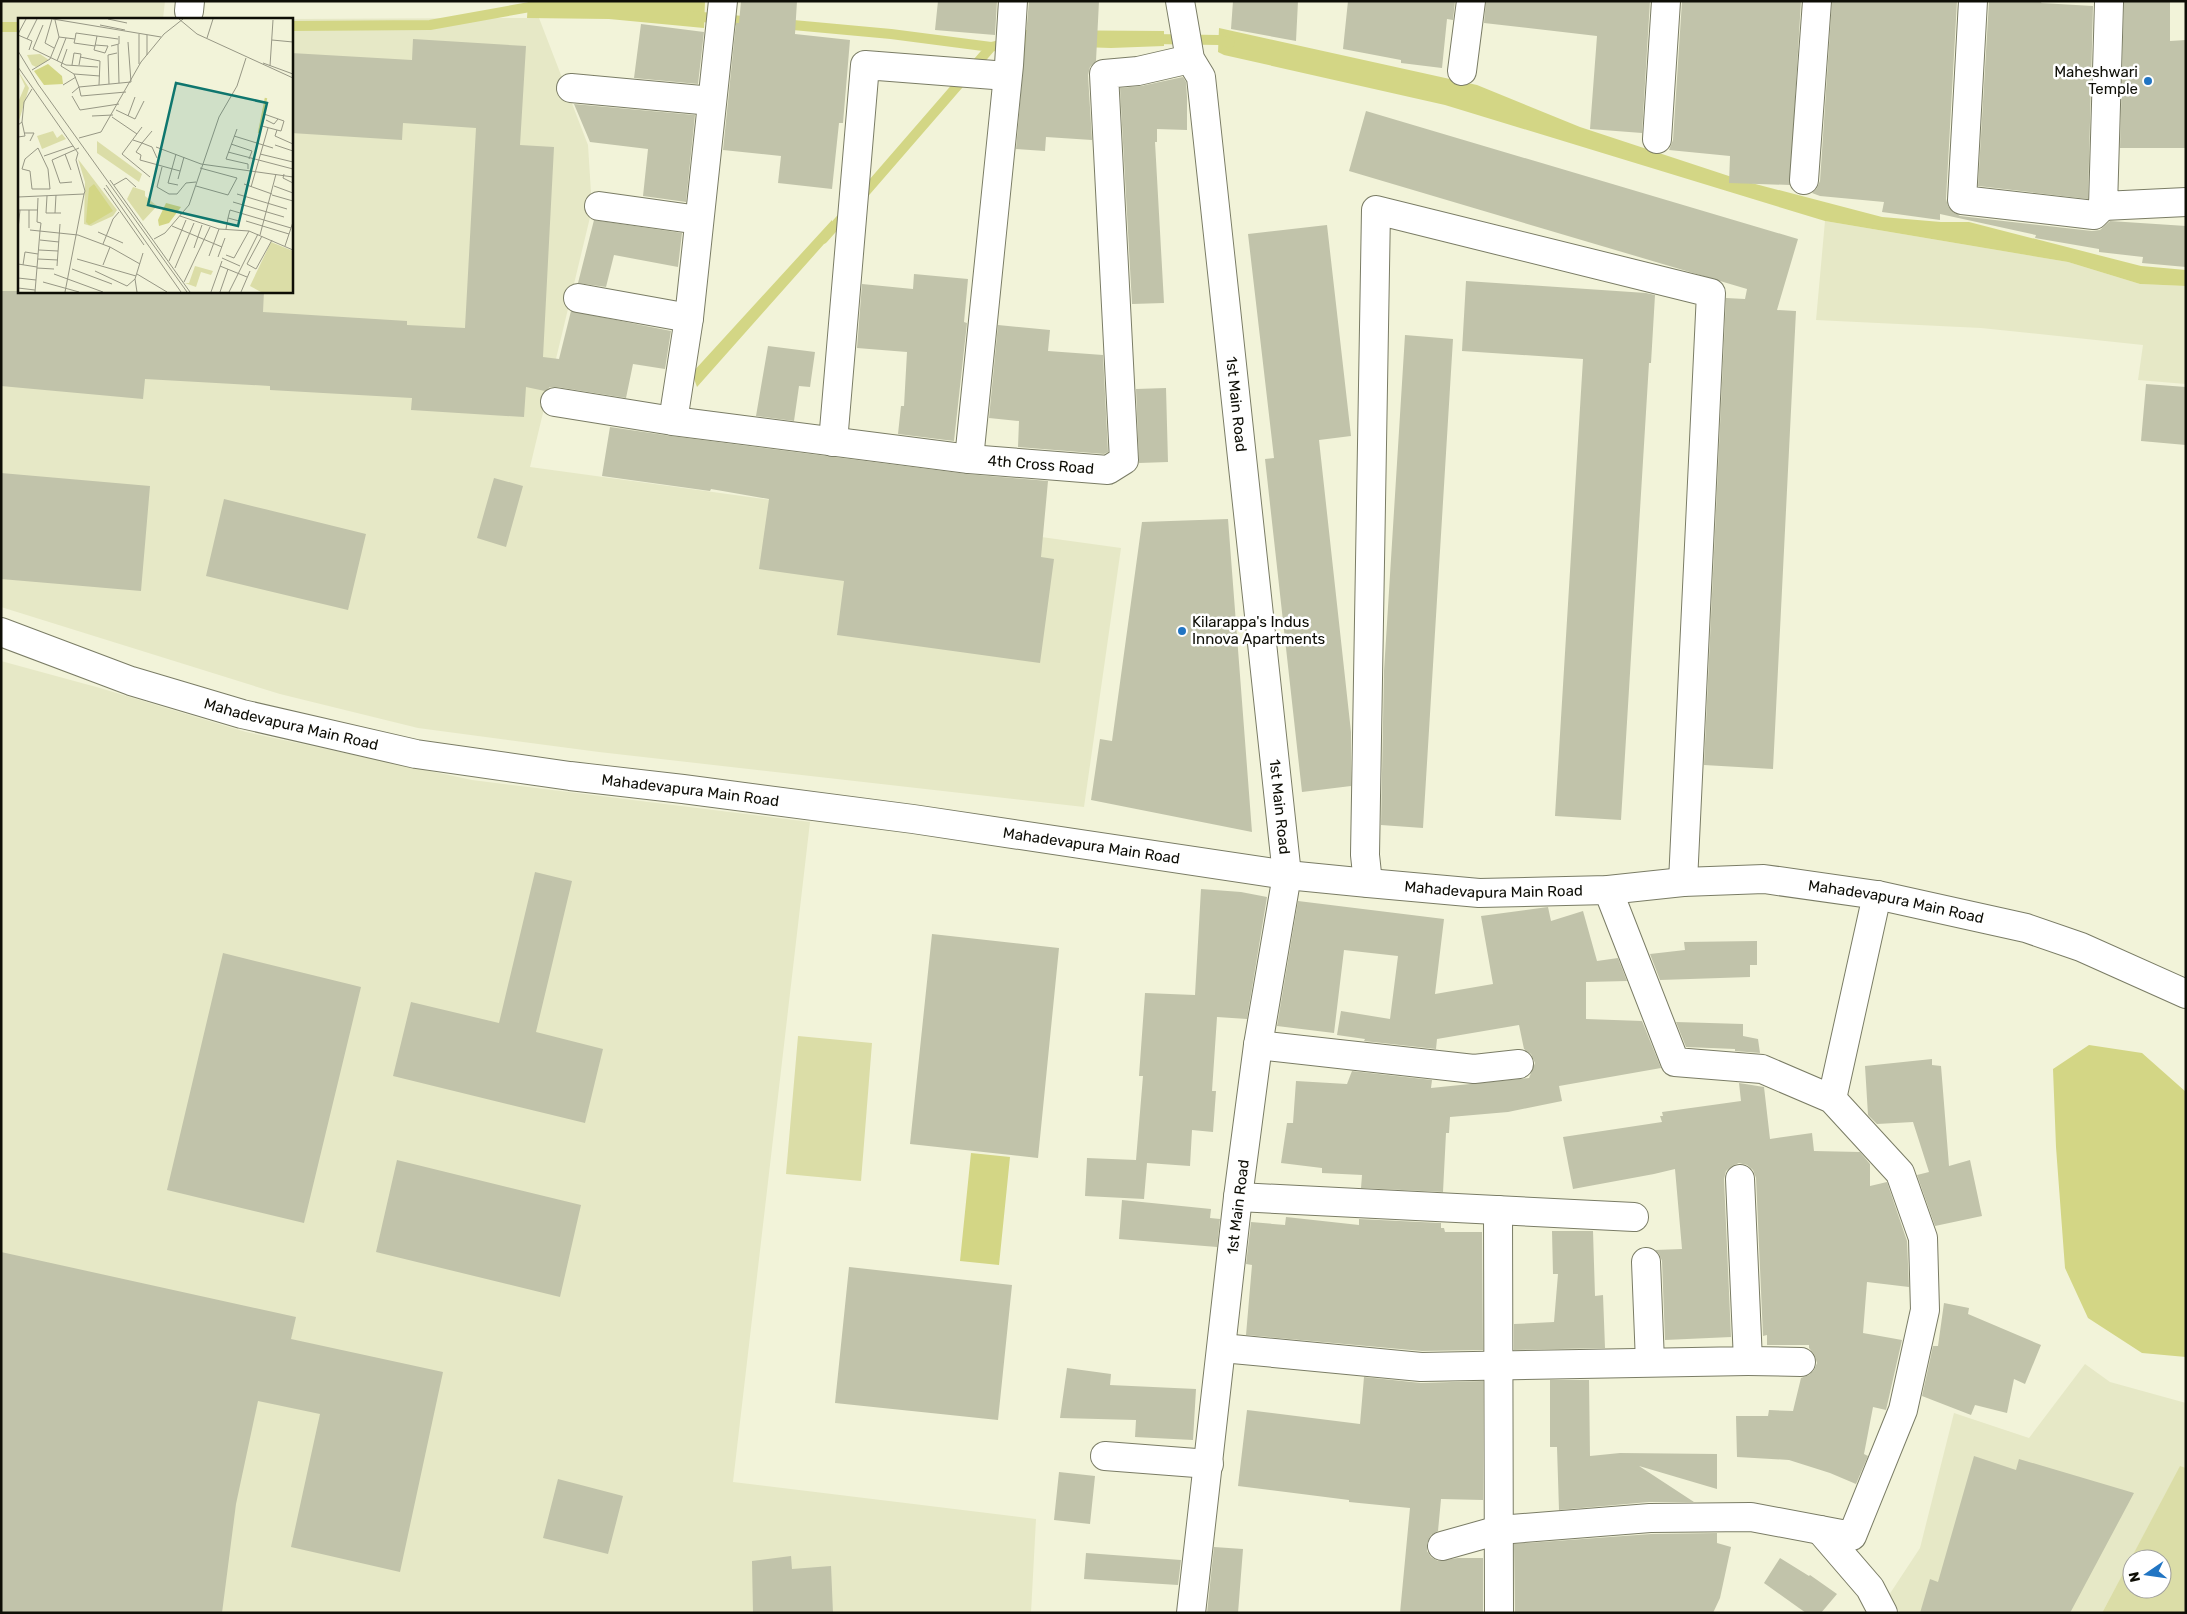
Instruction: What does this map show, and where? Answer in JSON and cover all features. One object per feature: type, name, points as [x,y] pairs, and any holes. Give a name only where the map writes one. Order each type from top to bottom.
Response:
[{"type":"street","points":[[673,421],[689,318],[723,1]]},
{"type":"street","points":[[1462,71],[1471,1]]},
{"type":"street","points":[[1656,139],[1666,1]]},
{"type":"street","points":[[1804,180],[1817,1]]},
{"type":"street","points":[[1972,1],[1962,200],[2094,215],[2103,206],[2186,202]]},
{"type":"street","points":[[2103,206],[2109,3]]},
{"type":"street","name":"4th Cross Road","points":[[1012,13],[1001,72],[969,459],[1108,470],[1124,460],[1104,74],[1138,71],[1190,59]]},
{"type":"street","name":"1st Main Road","points":[[1182,14],[1190,59],[1200,77],[1287,875],[1258,1045],[1238,1197],[1191,1613]]},
{"type":"street","points":[[833,442],[865,65],[951,73],[1001,72]]},
{"type":"street","points":[[571,88],[712,101]]},
{"type":"street","points":[[598,206],[699,220]]},
{"type":"street","points":[[1368,883],[1365,855],[1376,210],[1711,293],[1683,882]]},
{"type":"street","points":[[578,298],[689,318]]},
{"type":"street","points":[[555,402],[673,421],[969,459]]},
{"type":"street","name":"Mahadevapura Main Road","points":[[1,632],[131,681],[233,711],[416,754],[570,776],[913,819],[1287,875],[1368,883],[1479,893],[1608,890],[1683,882],[1764,879],[1878,895],[2026,928],[2081,947],[2186,994]]},
{"type":"street","points":[[1442,1546],[1498,1530],[1650,1518],[1722,1516],[1751,1517],[1852,1536],[1903,1410],[1925,1310],[1923,1238],[1900,1173],[1832,1099],[1762,1069],[1675,1062],[1608,890]]},
{"type":"street","points":[[1832,1099],[1878,895]]},
{"type":"street","points":[[1258,1045],[1474,1069],[1519,1064]]},
{"type":"street","points":[[1740,1179],[1748,1361]]},
{"type":"street","points":[[1238,1197],[1634,1217]]},
{"type":"street","points":[[1498,1210],[1499,1613]]},
{"type":"street","points":[[1646,1262],[1650,1362]]},
{"type":"street","points":[[1222,1348],[1421,1367],[1650,1362],[1801,1362]]},
{"type":"street","points":[[1105,1456],[1209,1464]]},
{"type":"street","points":[[1820,1530],[1870,1588],[1883,1613]]},
{"type":"shaded area","points":[[1,1],[165,1],[163,18],[18,18],[18,292],[292,292],[292,19],[539,18],[588,145],[592,209],[530,467],[1121,548],[1084,807],[599,752],[418,728],[280,694],[1,607]]},
{"type":"shaded area","points":[[528,1],[705,1],[704,28],[609,19],[527,18]]},
{"type":"shaded area","points":[[1219,28],[1477,85],[1580,127],[1744,181],[1882,217],[1941,222],[1969,222],[2141,266],[2186,270],[2186,286],[2140,284],[2068,262],[1825,221],[1445,105],[1224,55],[1218,52]]},
{"type":"shaded area","points":[[1023,30],[1164,31],[1164,46],[1111,48],[1051,46],[1045,66],[1019,63]]},
{"type":"shaded area","points":[[832,220],[832,235],[697,387],[692,373]]},
{"type":"shaded area","points":[[1825,221],[2068,262],[2140,284],[2186,286],[2186,384],[2138,380],[2143,345],[1981,328],[1816,320]]},
{"type":"shaded area","points":[[1,661],[100,688],[246,732],[472,780],[810,822],[733,1482],[1036,1519],[1031,1613],[1,1613]]},
{"type":"shaded area","points":[[798,1036],[872,1043],[861,1181],[786,1174]]},
{"type":"shaded area","points":[[2089,1045],[2142,1053],[2186,1092],[2186,1357],[2142,1353],[2088,1318],[2065,1268],[2056,1147],[2053,1069]]},
{"type":"shaded area","points":[[971,1153],[1010,1157],[999,1265],[960,1261]]},
{"type":"shaded area","points":[[2085,1364],[2110,1382],[2186,1403],[2186,1468],[2180,1467],[2136,1549],[2122,1549],[2122,1576],[2102,1613],[1900,1613],[1889,1595],[1920,1548],[1954,1413],[2029,1438]]},
{"type":"shaded area","points":[[2180,1466],[2186,1468],[2186,1613],[2102,1613],[2122,1575],[2122,1599],[2172,1599],[2172,1549],[2136,1549]]},
{"type":"building","points":[[741,1],[797,1],[795,34],[850,40],[843,123],[839,123],[832,189],[778,183],[781,156],[723,150],[736,23],[739,23]]},
{"type":"building","points":[[938,1],[997,1],[995,35],[935,30]]},
{"type":"building","points":[[1029,1],[1099,1],[1096,61],[1090,67],[1088,75],[1092,140],[1046,137],[1045,151],[1016,149]]},
{"type":"building","points":[[1233,1],[1298,1],[1296,41],[1231,29]]},
{"type":"building","points":[[1348,1],[1455,1],[1453,20],[1447,19],[1442,68],[1401,63],[1401,60],[1343,49]]},
{"type":"building","points":[[1486,1],[1650,1],[1642,133],[1590,129],[1597,36],[1484,23]]},
{"type":"building","points":[[1682,1],[1801,1],[1790,185],[1729,183],[1730,156],[1669,150],[1673,140]]},
{"type":"building","points":[[1832,1],[1957,1],[1946,199],[1948,206],[1953,212],[1960,216],[2092,231],[2100,230],[2110,221],[2186,226],[2186,267],[2142,263],[2143,257],[2099,252],[2099,249],[2035,238],[2036,235],[1940,214],[1940,220],[1882,212],[1884,202],[1820,196],[1812,193],[1820,181]]},
{"type":"building","points":[[1989,1],[2042,1],[2041,3],[2093,6],[2088,199],[1978,186]]},
{"type":"building","name":"Maheshwari Temple","points":[[2124,1],[2170,1],[2170,41],[2186,40],[2186,148],[2120,148]]},
{"type":"building","points":[[641,24],[704,32],[698,84],[634,78]]},
{"type":"building","points":[[413,39],[526,46],[520,145],[554,147],[543,357],[559,359],[571,311],[671,331],[665,369],[633,364],[626,398],[557,387],[550,387],[545,391],[526,387],[524,417],[411,410],[412,398],[270,390],[270,386],[145,379],[143,399],[1,386],[1,291],[264,292],[263,312],[407,321],[407,325],[465,328],[476,128],[403,123],[402,140],[292,133],[292,53],[412,60]]},
{"type":"building","points":[[1183,77],[1186,82],[1187,130],[1157,129],[1157,142],[1155,142],[1164,303],[1132,304],[1120,88],[1141,86]]},
{"type":"building","points":[[574,104],[695,115],[686,202],[643,196],[648,149],[590,142]]},
{"type":"building","points":[[1366,111],[1798,239],[1777,310],[1796,311],[1773,769],[1704,765],[1726,298],[1745,299],[1747,289],[1349,171]]},
{"type":"building","points":[[594,220],[682,233],[678,267],[614,255],[606,287],[578,283]]},
{"type":"building","points":[[1327,225],[1351,436],[1319,440],[1351,732],[1351,786],[1302,792],[1265,459],[1274,458],[1248,234]]},
{"type":"building","points":[[914,274],[968,279],[964,322],[967,323],[954,441],[898,434],[901,406],[904,406],[907,352],[857,348],[862,284],[913,289]]},
{"type":"building","points":[[1466,281],[1655,295],[1651,363],[1649,363],[1621,820],[1555,816],[1583,359],[1462,351]]},
{"type":"building","points":[[998,325],[1050,330],[1048,351],[1103,355],[1108,452],[1104,454],[1018,447],[1019,421],[989,418]]},
{"type":"building","points":[[1405,335],[1453,339],[1423,828],[1381,825],[1384,671]]},
{"type":"building","points":[[768,346],[815,352],[810,387],[799,386],[794,421],[756,416]]},
{"type":"building","points":[[2146,384],[2186,387],[2186,445],[2141,441]]},
{"type":"building","points":[[1166,388],[1168,462],[1139,463],[1136,389]]},
{"type":"building","points":[[610,427],[967,474],[1048,481],[1041,557],[1054,559],[1040,663],[837,635],[844,581],[759,569],[769,499],[711,489],[710,491],[602,476]]},
{"type":"building","points":[[1,473],[150,486],[141,591],[1,579]]},
{"type":"building","points":[[494,478],[523,486],[506,547],[477,538]]},
{"type":"building","points":[[224,499],[366,534],[348,610],[206,576]]},
{"type":"building","name":"Kilarappa's Indus Innova Apartments","points":[[1228,519],[1252,832],[1091,800],[1100,739],[1112,741],[1142,522]]},
{"type":"building","points":[[535,872],[572,881],[536,1032],[603,1049],[585,1123],[393,1076],[411,1002],[499,1023]]},
{"type":"building","points":[[1201,889],[1241,892],[1267,897],[1247,1019],[1217,1017],[1212,1091],[1216,1091],[1213,1132],[1192,1130],[1190,1166],[1147,1163],[1144,1199],[1085,1196],[1087,1158],[1136,1160],[1143,1076],[1139,1076],[1145,993],[1195,995]]},
{"type":"building","points":[[1298,901],[1444,919],[1435,994],[1493,984],[1481,916],[1548,907],[1551,921],[1583,911],[1597,961],[1618,958],[1627,981],[1586,982],[1586,1019],[1642,1021],[1661,1068],[1559,1086],[1562,1101],[1508,1112],[1450,1117],[1449,1133],[1446,1133],[1443,1192],[1361,1188],[1362,1175],[1322,1173],[1322,1168],[1281,1163],[1287,1123],[1293,1123],[1296,1081],[1347,1084],[1352,1071],[1432,1080],[1431,1088],[1529,1078],[1535,1063],[1531,1054],[1524,1049],[1519,1025],[1437,1039],[1436,1049],[1364,1041],[1365,1039],[1337,1035],[1341,1011],[1390,1019],[1398,956],[1344,950],[1334,1033],[1277,1026]]},
{"type":"building","points":[[932,934],[1059,948],[1038,1158],[910,1144]]},
{"type":"building","points":[[1757,941],[1757,965],[1750,965],[1750,977],[1660,980],[1650,954],[1685,950],[1684,942]]},
{"type":"building","points":[[223,953],[361,987],[304,1223],[167,1190]]},
{"type":"building","points":[[1676,1022],[1743,1024],[1743,1036],[1758,1039],[1760,1053],[1735,1051],[1735,1049],[1686,1047]]},
{"type":"building","points":[[1932,1059],[1932,1065],[1941,1066],[1949,1166],[1970,1160],[1982,1216],[1935,1226],[1917,1175],[1929,1172],[1913,1122],[1877,1124],[1868,1115],[1865,1066]]},
{"type":"building","points":[[1739,1083],[1764,1087],[1770,1139],[1812,1133],[1814,1151],[1860,1152],[1870,1164],[1870,1186],[1887,1182],[1907,1241],[1909,1287],[1867,1282],[1863,1333],[1902,1340],[1886,1410],[1873,1407],[1864,1454],[1868,1456],[1856,1484],[1830,1473],[1789,1460],[1737,1457],[1736,1416],[1768,1416],[1769,1410],[1793,1411],[1801,1378],[1809,1375],[1817,1363],[1809,1345],[1767,1345],[1767,1335],[1763,1336],[1756,1178],[1753,1170],[1747,1165],[1739,1163],[1726,1171],[1724,1179],[1731,1337],[1665,1340],[1662,1261],[1655,1250],[1682,1249],[1675,1169],[1573,1189],[1563,1137],[1662,1122],[1660,1116],[1663,1116],[1662,1112],[1741,1101]]},
{"type":"building","points":[[397,1160],[581,1205],[560,1297],[376,1252]]},
{"type":"building","points":[[1122,1200],[1211,1209],[1210,1218],[1220,1219],[1217,1247],[1119,1239]]},
{"type":"building","points":[[1286,1217],[1359,1225],[1359,1219],[1441,1223],[1441,1228],[1444,1228],[1445,1232],[1482,1232],[1483,1350],[1422,1351],[1246,1335],[1252,1265],[1246,1264],[1251,1222],[1285,1225]]},
{"type":"building","points":[[1552,1231],[1593,1231],[1595,1296],[1603,1295],[1605,1348],[1514,1350],[1514,1324],[1554,1322],[1558,1274],[1553,1274]]},
{"type":"building","points":[[1,1252],[296,1317],[291,1339],[443,1372],[400,1572],[291,1547],[320,1414],[258,1401],[236,1504],[222,1613],[1,1613]]},
{"type":"building","points":[[849,1267],[1012,1285],[998,1420],[835,1403]]},
{"type":"building","points":[[1944,1303],[1969,1308],[1968,1314],[2041,1345],[2025,1384],[2014,1379],[2007,1413],[1975,1405],[1971,1415],[1922,1396],[1933,1346],[1938,1346]]},
{"type":"building","points":[[1067,1368],[1111,1374],[1110,1385],[1196,1389],[1193,1440],[1135,1437],[1136,1420],[1060,1418]]},
{"type":"building","points":[[1364,1377],[1421,1383],[1483,1381],[1483,1500],[1441,1499],[1438,1531],[1431,1535],[1427,1543],[1427,1551],[1431,1557],[1438,1561],[1458,1558],[1483,1558],[1483,1613],[1400,1613],[1410,1508],[1349,1502],[1349,1500],[1238,1486],[1247,1410],[1360,1424]]},
{"type":"building","points":[[1550,1380],[1589,1380],[1590,1456],[1620,1453],[1717,1454],[1717,1489],[1639,1466],[1694,1502],[1649,1502],[1559,1510],[1557,1447],[1550,1447]]},
{"type":"building","points":[[1974,1456],[2016,1470],[2019,1459],[2134,1493],[2070,1613],[1920,1613],[1930,1579],[1938,1582]]},
{"type":"building","points":[[1059,1472],[1095,1476],[1090,1524],[1054,1520]]},
{"type":"building","points":[[558,1479],[623,1496],[608,1554],[543,1538]]},
{"type":"building","points":[[1717,1533],[1717,1543],[1731,1547],[1720,1598],[1713,1613],[1515,1613],[1514,1544],[1651,1534]]},
{"type":"building","points":[[1214,1547],[1243,1549],[1238,1613],[1207,1613]]},
{"type":"building","points":[[1086,1553],[1181,1560],[1178,1585],[1084,1579]]},
{"type":"building","points":[[791,1556],[792,1569],[831,1566],[833,1613],[753,1613],[752,1561]]},
{"type":"building","points":[[1780,1558],[1810,1575],[1837,1594],[1821,1613],[1806,1613],[1764,1583]]},
{"type":"waterway","points":[[292,26],[430,25],[541,5]]},
{"type":"waterway","points":[[692,16],[752,22]]},
{"type":"waterway","points":[[782,24],[891,34],[991,47],[1008,43]]},
{"type":"waterway","points":[[1,27],[18,27]]},
{"type":"waterway","points":[[1152,39],[1219,40],[1230,43]]},
{"type":"waterway","points":[[860,198],[991,47]]},
{"type":"waterway","points":[[823,239],[847,212]]},
{"type":"place","name":"Maheshwari Temple","points":[[2148,81]]},
{"type":"place","name":"Kilarappa's Indus Innova Apartments","points":[[1182,631]]}]
